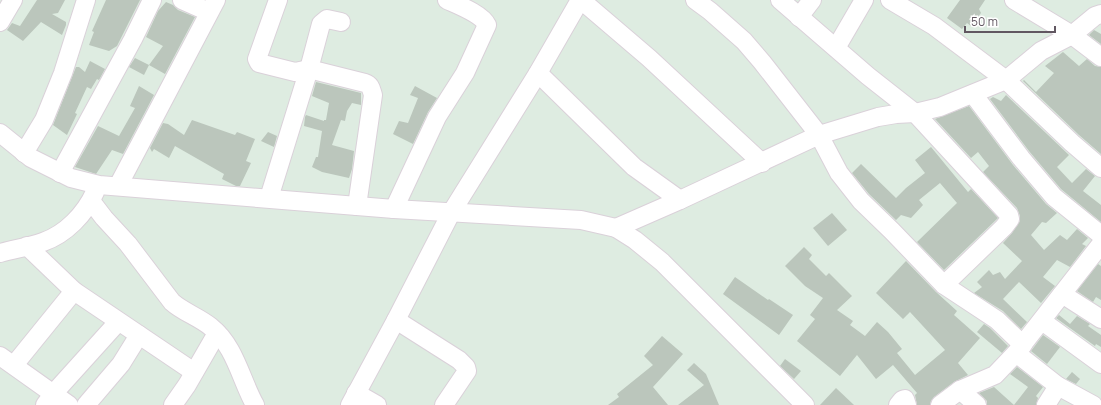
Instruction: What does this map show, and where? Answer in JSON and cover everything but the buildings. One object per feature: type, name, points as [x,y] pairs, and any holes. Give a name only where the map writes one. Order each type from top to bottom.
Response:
[{"type":"street","points":[[0,22],[13,0]]},
{"type":"street","points":[[24,153],[44,120],[63,73],[86,0]]},
{"type":"street","points":[[60,173],[126,52],[152,0]]},
{"type":"street","points":[[118,186],[212,6],[182,0]]},
{"type":"street","points":[[278,0],[257,60],[259,63],[295,72],[309,69],[365,82],[371,88],[373,95],[357,206]]},
{"type":"street","points":[[394,209],[437,117],[465,73],[487,25],[480,17],[447,0]]},
{"type":"street","points":[[377,405],[353,399],[396,320],[451,213],[538,73],[580,0],[649,58],[762,163]]},
{"type":"street","points":[[695,0],[744,41],[819,135],[839,173],[851,190],[944,285],[997,320],[1020,349],[1058,386],[1093,405]]},
{"type":"street","points":[[780,0],[914,113],[1009,215],[1010,219],[1004,227],[944,285]]},
{"type":"street","points":[[799,17],[812,0]]},
{"type":"street","points":[[836,48],[864,0]]},
{"type":"street","points":[[890,0],[934,26],[1006,80],[1072,143],[1101,168]]},
{"type":"street","points":[[1014,0],[1072,35],[1101,57]]},
{"type":"street","points":[[616,228],[762,163],[819,135],[878,117],[914,113],[940,107],[1006,80],[1041,51],[1072,35],[1095,16],[1101,14]]},
{"type":"street","points":[[269,198],[309,69],[321,24],[327,19],[341,22]]},
{"type":"street","points":[[538,73],[634,167],[680,200]]},
{"type":"street","points":[[973,94],[1021,158],[1054,197],[1101,235]]},
{"type":"street","points":[[0,133],[31,158],[71,178],[99,185],[394,209],[581,220],[616,228],[636,240],[662,262],[805,405]]},
{"type":"street","points":[[0,253],[44,242],[66,231],[91,201],[99,185]]},
{"type":"street","points":[[91,201],[104,218],[128,244],[172,302],[211,326],[226,344],[255,405]]},
{"type":"street","points":[[27,246],[74,292],[194,372]]},
{"type":"street","points":[[940,405],[960,390],[995,375],[1020,349],[1062,294],[1099,250]]},
{"type":"street","points":[[69,405],[49,399],[7,361],[74,292]]},
{"type":"street","points":[[1062,294],[1101,320]]},
{"type":"street","points":[[396,320],[459,360],[466,367],[467,371],[444,405]]},
{"type":"street","points":[[1042,321],[1101,364]]},
{"type":"street","points":[[49,399],[118,322]]},
{"type":"street","points":[[174,405],[217,333]]},
{"type":"street","points":[[86,405],[121,364],[139,335]]},
{"type":"street","points":[[1046,405],[1058,386]]},
{"type":"street","points":[[960,390],[977,405]]},
{"type":"street","points":[[898,405],[905,399],[907,405]]}]
